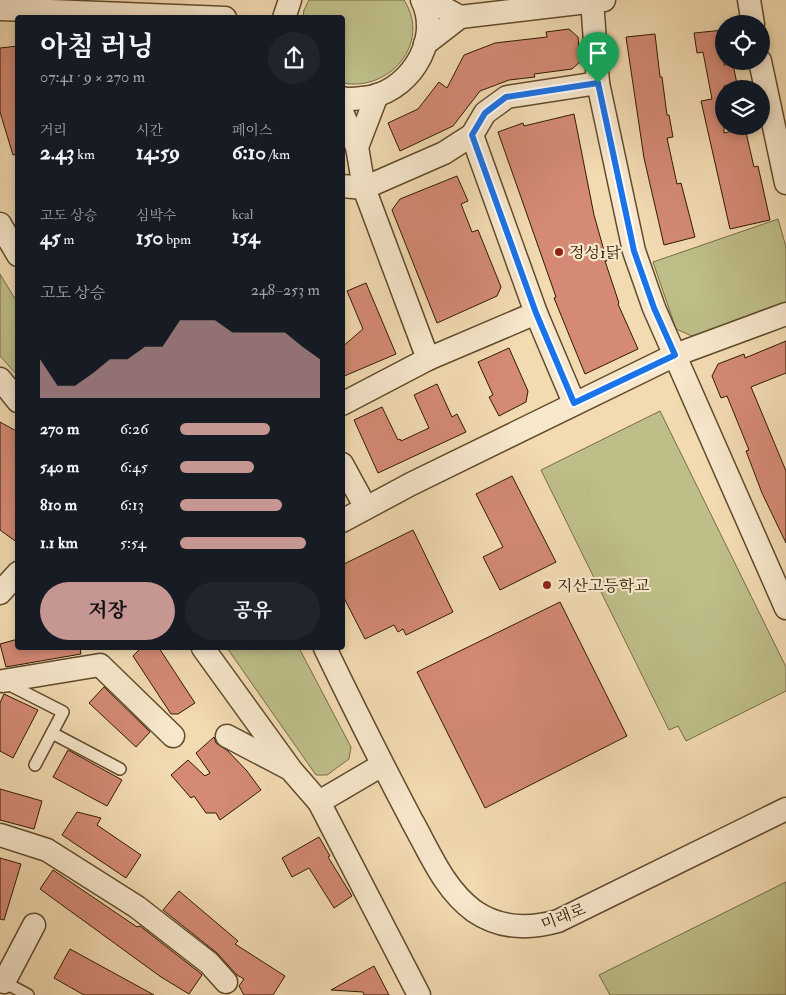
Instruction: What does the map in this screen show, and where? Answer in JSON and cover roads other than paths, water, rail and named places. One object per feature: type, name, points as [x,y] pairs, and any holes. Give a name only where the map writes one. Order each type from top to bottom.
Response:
[{"type":"street","points":[[285,15],[290,0]]},
{"type":"street","points":[[345,98],[371,98],[393,89],[411,73],[423,52],[428,29],[422,0]]},
{"type":"street","points":[[429,0],[460,17]]},
{"type":"street","points":[[425,44],[460,17],[596,0],[598,83],[634,251],[654,308],[786,608]]},
{"type":"street","points":[[749,0],[752,15]]},
{"type":"street","points":[[0,9],[195,11],[213,15]]},
{"type":"street","points":[[762,70],[786,183]]},
{"type":"street","points":[[353,187],[444,153],[472,135],[485,113],[506,97],[598,83]]},
{"type":"street","points":[[377,95],[356,147],[353,187],[428,359]]},
{"type":"street","points":[[345,120],[356,147]]},
{"type":"street","points":[[472,135],[536,313],[574,403]]},
{"type":"street","points":[[0,224],[15,250]]},
{"type":"street","points":[[345,402],[428,359],[536,313]]},
{"type":"street","points":[[345,519],[574,403],[675,355],[786,314]]},
{"type":"street","points":[[0,379],[15,397]]},
{"type":"street","points":[[345,470],[366,508]]},
{"type":"street","points":[[0,593],[15,576]]},
{"type":"street","points":[[204,650],[292,771],[319,802],[419,995]]},
{"type":"street","name":"미래로","points":[[327,650],[382,765],[437,866],[454,893],[476,912],[506,925],[537,927],[558,921],[786,809]]},
{"type":"street","points":[[2,681],[100,665],[173,736]]},
{"type":"street","points":[[227,736],[292,771]]},
{"type":"street","points":[[319,802],[382,765]]},
{"type":"street","points":[[0,835],[47,850],[136,907],[209,963],[226,982]]},
{"type":"street","points":[[2,982],[34,925]]},
{"type":"lane","points":[[2,681],[63,712],[35,765]]},
{"type":"lane","points":[[52,733],[120,769]]},
{"type":"lane","points":[[2,982],[28,995]]},
{"type":"place","name":"정성1닭","points":[[559,252]]},
{"type":"place","name":"지산고등학교","points":[[547,585]]}]
